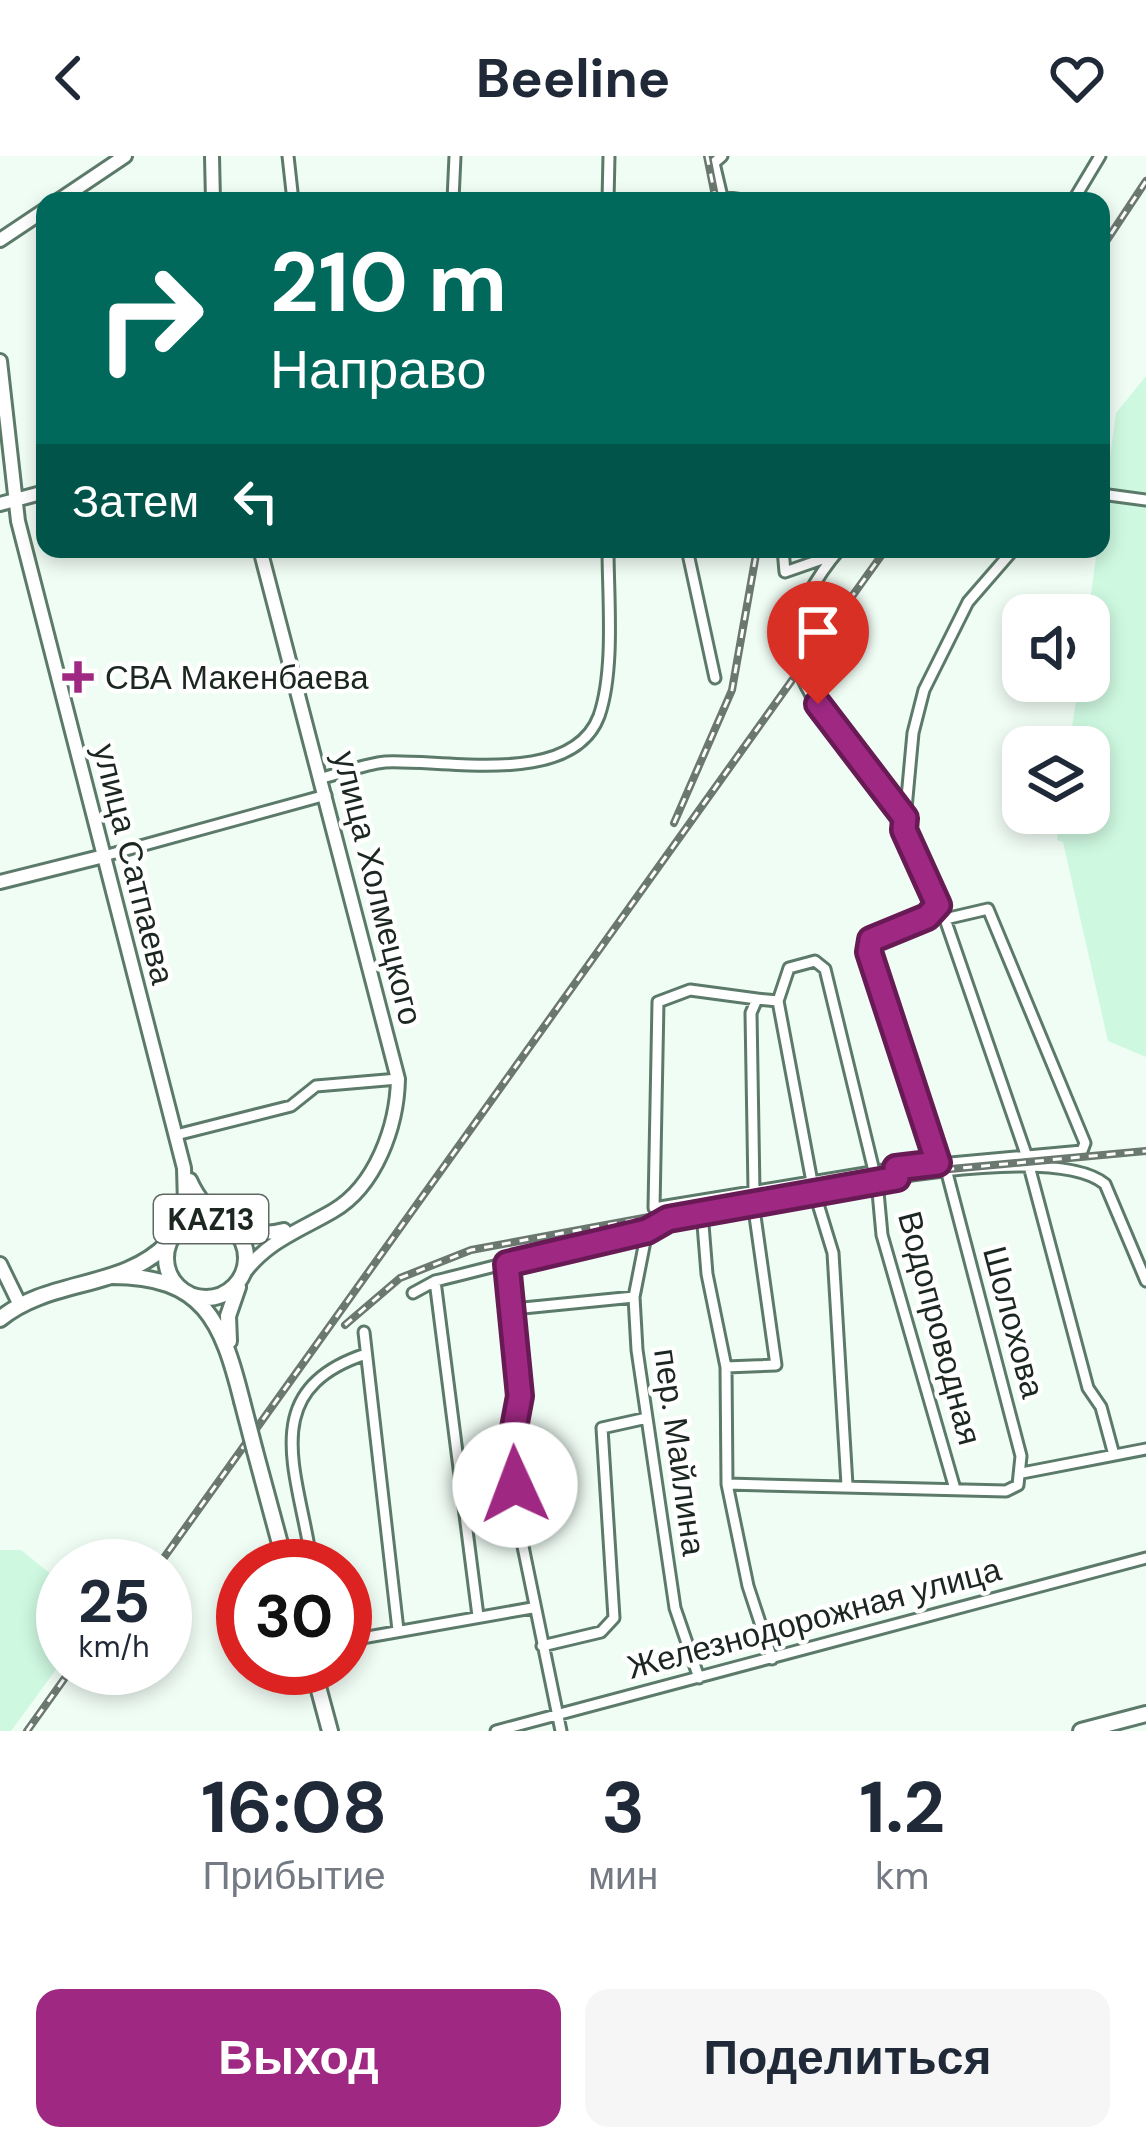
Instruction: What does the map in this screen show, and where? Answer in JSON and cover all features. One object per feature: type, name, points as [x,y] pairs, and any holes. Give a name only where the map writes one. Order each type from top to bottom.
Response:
[{"type":"main road","name":"KAZ13","points":[[0,1318],[20,1305],[147,1261],[193,1221],[224,1222],[244,1247],[241,1277],[228,1316],[231,1358]]},
{"type":"main road","name":"KAZ13","points":[[173,1236],[168,1270],[217,1321],[279,1539]]},
{"type":"main road","name":"KAZ13","points":[[112,1276],[141,1276],[202,1298],[220,1296],[241,1277]]},
{"type":"main road","points":[[320,1695],[329,1731]]},
{"type":"main road","points":[[1081,1731],[1146,1714]]},
{"type":"street","points":[[71,192],[124,156]]},
{"type":"street","points":[[212,156],[213,192]]},
{"type":"street","points":[[288,156],[291,192]]},
{"type":"street","points":[[453,192],[455,156]]},
{"type":"street","points":[[608,192],[609,156]]},
{"type":"street","points":[[720,192],[714,163],[722,156]]},
{"type":"street","points":[[1078,192],[1100,156]]},
{"type":"street","points":[[0,240],[36,216]]},
{"type":"street","name":"улица Сатпаева","points":[[0,361],[7,502],[184,1168]]},
{"type":"street","points":[[1110,495],[1146,500]]},
{"type":"street","name":"улица Холмецкого","points":[[241,1277],[264,1249],[354,1196],[392,1124],[398,1078],[262,558]]},
{"type":"street","points":[[322,778],[381,762],[520,764],[580,743],[598,716],[608,641],[608,558]]},
{"type":"street","points":[[689,558],[715,678]]},
{"type":"street","points":[[784,558],[785,572],[821,558]]},
{"type":"street","points":[[833,558],[805,606],[793,644],[795,656],[820,710],[905,818]]},
{"type":"street","points":[[1006,558],[968,602],[924,689],[913,733],[904,830],[945,919],[1028,1162],[1088,1388],[1101,1407],[1114,1455]]},
{"type":"street","points":[[0,882],[326,795]]},
{"type":"street","points":[[938,905],[927,917],[871,940],[869,952],[938,1163]]},
{"type":"street","points":[[897,1173],[947,1173],[1028,1162],[1082,1151],[1085,1143],[988,909],[945,919]]},
{"type":"street","name":"Водопроводная","points":[[778,1001],[788,968],[815,961],[825,969],[876,1176],[882,1235],[955,1489]]},
{"type":"street","points":[[847,1485],[833,1253],[813,1186],[778,1001],[690,990],[658,1002],[654,1208],[753,1196],[813,1186],[897,1173],[938,1163],[1028,1162],[1076,1170],[1105,1184],[1146,1281]]},
{"type":"street","points":[[726,1367],[776,1365],[753,1196],[748,1096],[751,1013],[757,999]]},
{"type":"street","points":[[176,1135],[291,1106],[316,1085],[398,1078]]},
{"type":"street","points":[[184,1168],[207,1209],[224,1222],[272,1233],[321,1218]]},
{"type":"street","points":[[173,1236],[185,1204],[184,1168]]},
{"type":"street","name":"Шолохова","points":[[947,1173],[1022,1473]]},
{"type":"street","points":[[413,1292],[435,1281],[647,1231],[753,1196]]},
{"type":"street","points":[[702,1212],[707,1274],[726,1367],[727,1484],[748,1586],[772,1658]]},
{"type":"street","name":"пер. Майлина","points":[[647,1231],[634,1297],[647,1418],[675,1608],[699,1678]]},
{"type":"street","points":[[0,1264],[20,1305]]},
{"type":"street","points":[[507,1264],[520,1396],[511,1444],[532,1608],[561,1731]]},
{"type":"street","points":[[435,1281],[478,1616]]},
{"type":"street","points":[[513,1309],[634,1297]]},
{"type":"street","points":[[364,1332],[398,1630]]},
{"type":"street","points":[[307,1539],[292,1457],[291,1423],[329,1366],[366,1354]]},
{"type":"street","points":[[542,1646],[601,1632],[614,1618],[602,1428],[647,1418]]},
{"type":"street","points":[[727,1484],[1006,1492],[1018,1485],[1022,1473],[1146,1449]]},
{"type":"street","name":"Железнодорожная улица","points":[[496,1731],[1146,1558]]},
{"type":"street","points":[[372,1635],[532,1608]]},
{"type":"shaded area","points":[[1146,376],[1146,1057],[1108,1041],[1063,842],[1057,840],[1058,834],[1110,834],[1110,726],[1072,726],[1076,702],[1110,702],[1110,594],[1091,594],[1096,558],[1110,558],[1110,456],[1116,413]]},
{"type":"shaded area","points":[[0,1550],[21,1550],[36,1562],[37,1695],[11,1731],[0,1731]]},
{"type":"railway","points":[[707,156],[714,192]]},
{"type":"railway","points":[[1110,235],[1146,181]]},
{"type":"railway","points":[[674,823],[732,690],[755,558]]},
{"type":"railway","points":[[177,1539],[880,558]]},
{"type":"railway","points":[[345,1325],[400,1278],[471,1250],[864,1177],[1146,1151]]},
{"type":"railway","points":[[27,1731],[53,1695]]},
{"type":"place","name":"СВА Макенбаева","points":[[78,677]]},
{"type":"route","points":[[515,1485],[511,1444],[520,1396],[507,1264],[647,1231],[668,1219],[897,1178],[896,1168],[938,1163],[869,952],[871,940],[927,917],[938,905],[904,830],[905,818],[818,704]]}]
